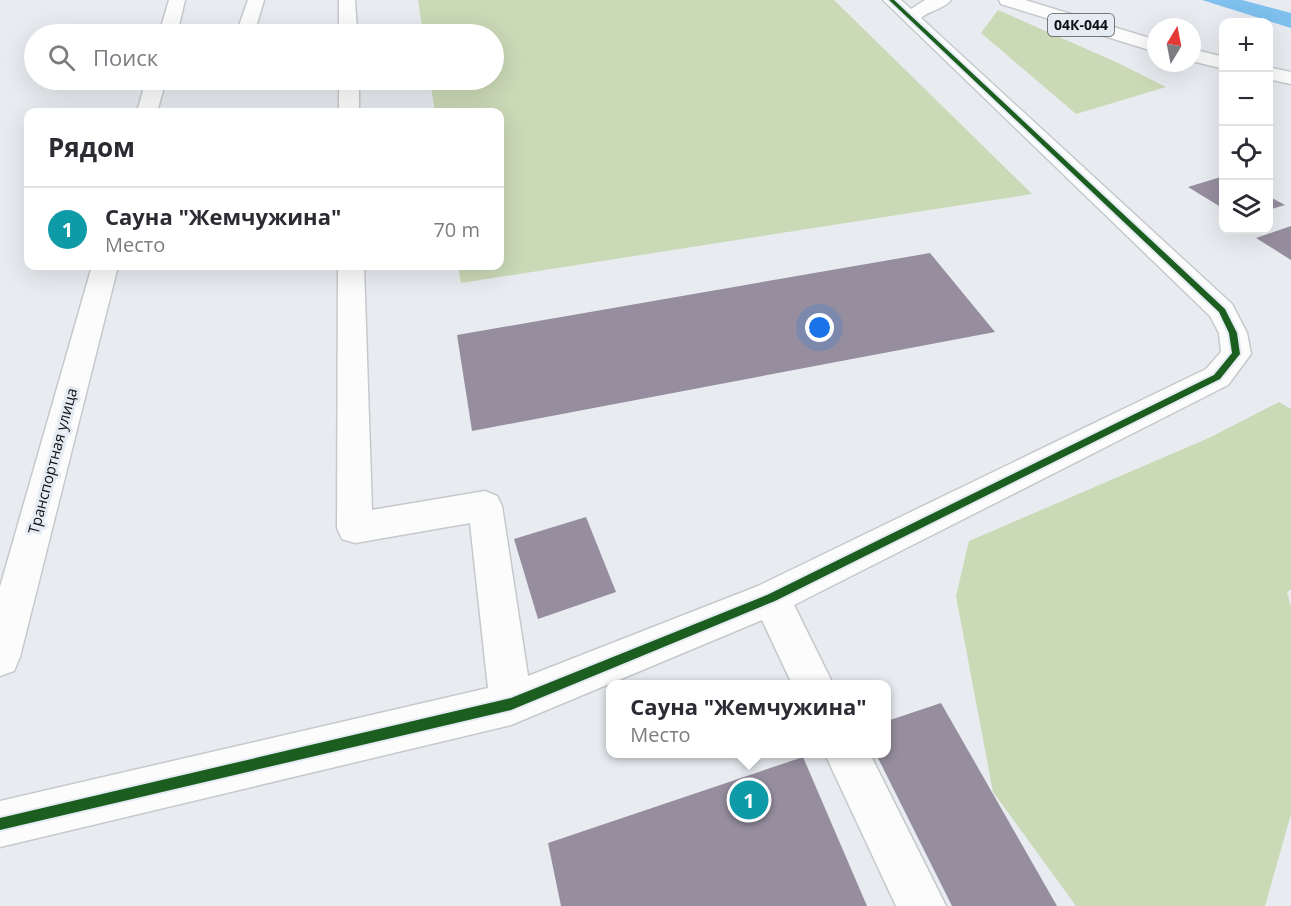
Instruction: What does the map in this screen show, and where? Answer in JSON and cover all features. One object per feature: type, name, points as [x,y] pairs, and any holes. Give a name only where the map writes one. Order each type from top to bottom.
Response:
[{"type":"street","points":[[171,24],[177,0]]},
{"type":"street","points":[[248,24],[256,0]]},
{"type":"street","points":[[347,0],[348,24]]},
{"type":"street","points":[[901,9],[924,6],[943,0]]},
{"type":"street","name":"04К-044","points":[[1007,0],[1147,43]]},
{"type":"street","points":[[0,824],[511,704],[771,598],[1217,377],[1236,354],[1233,333],[1222,311],[901,9]]},
{"type":"street","points":[[1201,57],[1219,62]]},
{"type":"street","points":[[1273,74],[1291,78]]},
{"type":"street","points":[[148,108],[153,90]]},
{"type":"street","points":[[349,90],[349,108]]},
{"type":"street","name":"Транспортная улица","points":[[0,657],[104,270]]},
{"type":"street","points":[[351,270],[355,528],[485,506],[511,704]]},
{"type":"street","points":[[771,598],[811,680]]},
{"type":"street","points":[[849,758],[921,906]]},
{"type":"green space","points":[[418,0],[834,0],[1032,194],[461,283],[459,270],[504,270],[504,108],[434,108],[432,90],[504,90],[504,24],[422,24]]},
{"type":"green space","points":[[998,10],[1116,62],[1166,87],[1076,114],[981,33]]},
{"type":"green space","points":[[1279,402],[1291,409],[1291,589],[1287,592],[1291,607],[1291,814],[1265,906],[1076,906],[993,792],[956,596],[969,541],[1211,437]]},
{"type":"water","points":[[1202,0],[1242,0],[1291,13],[1291,28],[1273,22],[1273,18],[1259,18]]},
{"type":"building","points":[[1219,178],[1219,206],[1188,187]]},
{"type":"building","points":[[1273,199],[1285,205],[1273,209]]},
{"type":"building","points":[[1291,226],[1291,260],[1256,238]]},
{"type":"building","points":[[930,253],[995,332],[472,431],[457,335]]},
{"type":"building","points":[[586,517],[616,592],[538,619],[514,539]]},
{"type":"building","points":[[941,703],[1057,906],[952,906],[878,758],[891,758],[891,720]]},
{"type":"building","points":[[803,758],[867,906],[561,906],[548,843]]},
{"type":"cycle path","points":[[0,824],[511,704],[771,598],[1217,377],[1236,354],[1233,333],[1222,311],[891,0]]},
{"type":"place","name":"Сауна \"Жемчужина\"","points":[[749,800]]}]
